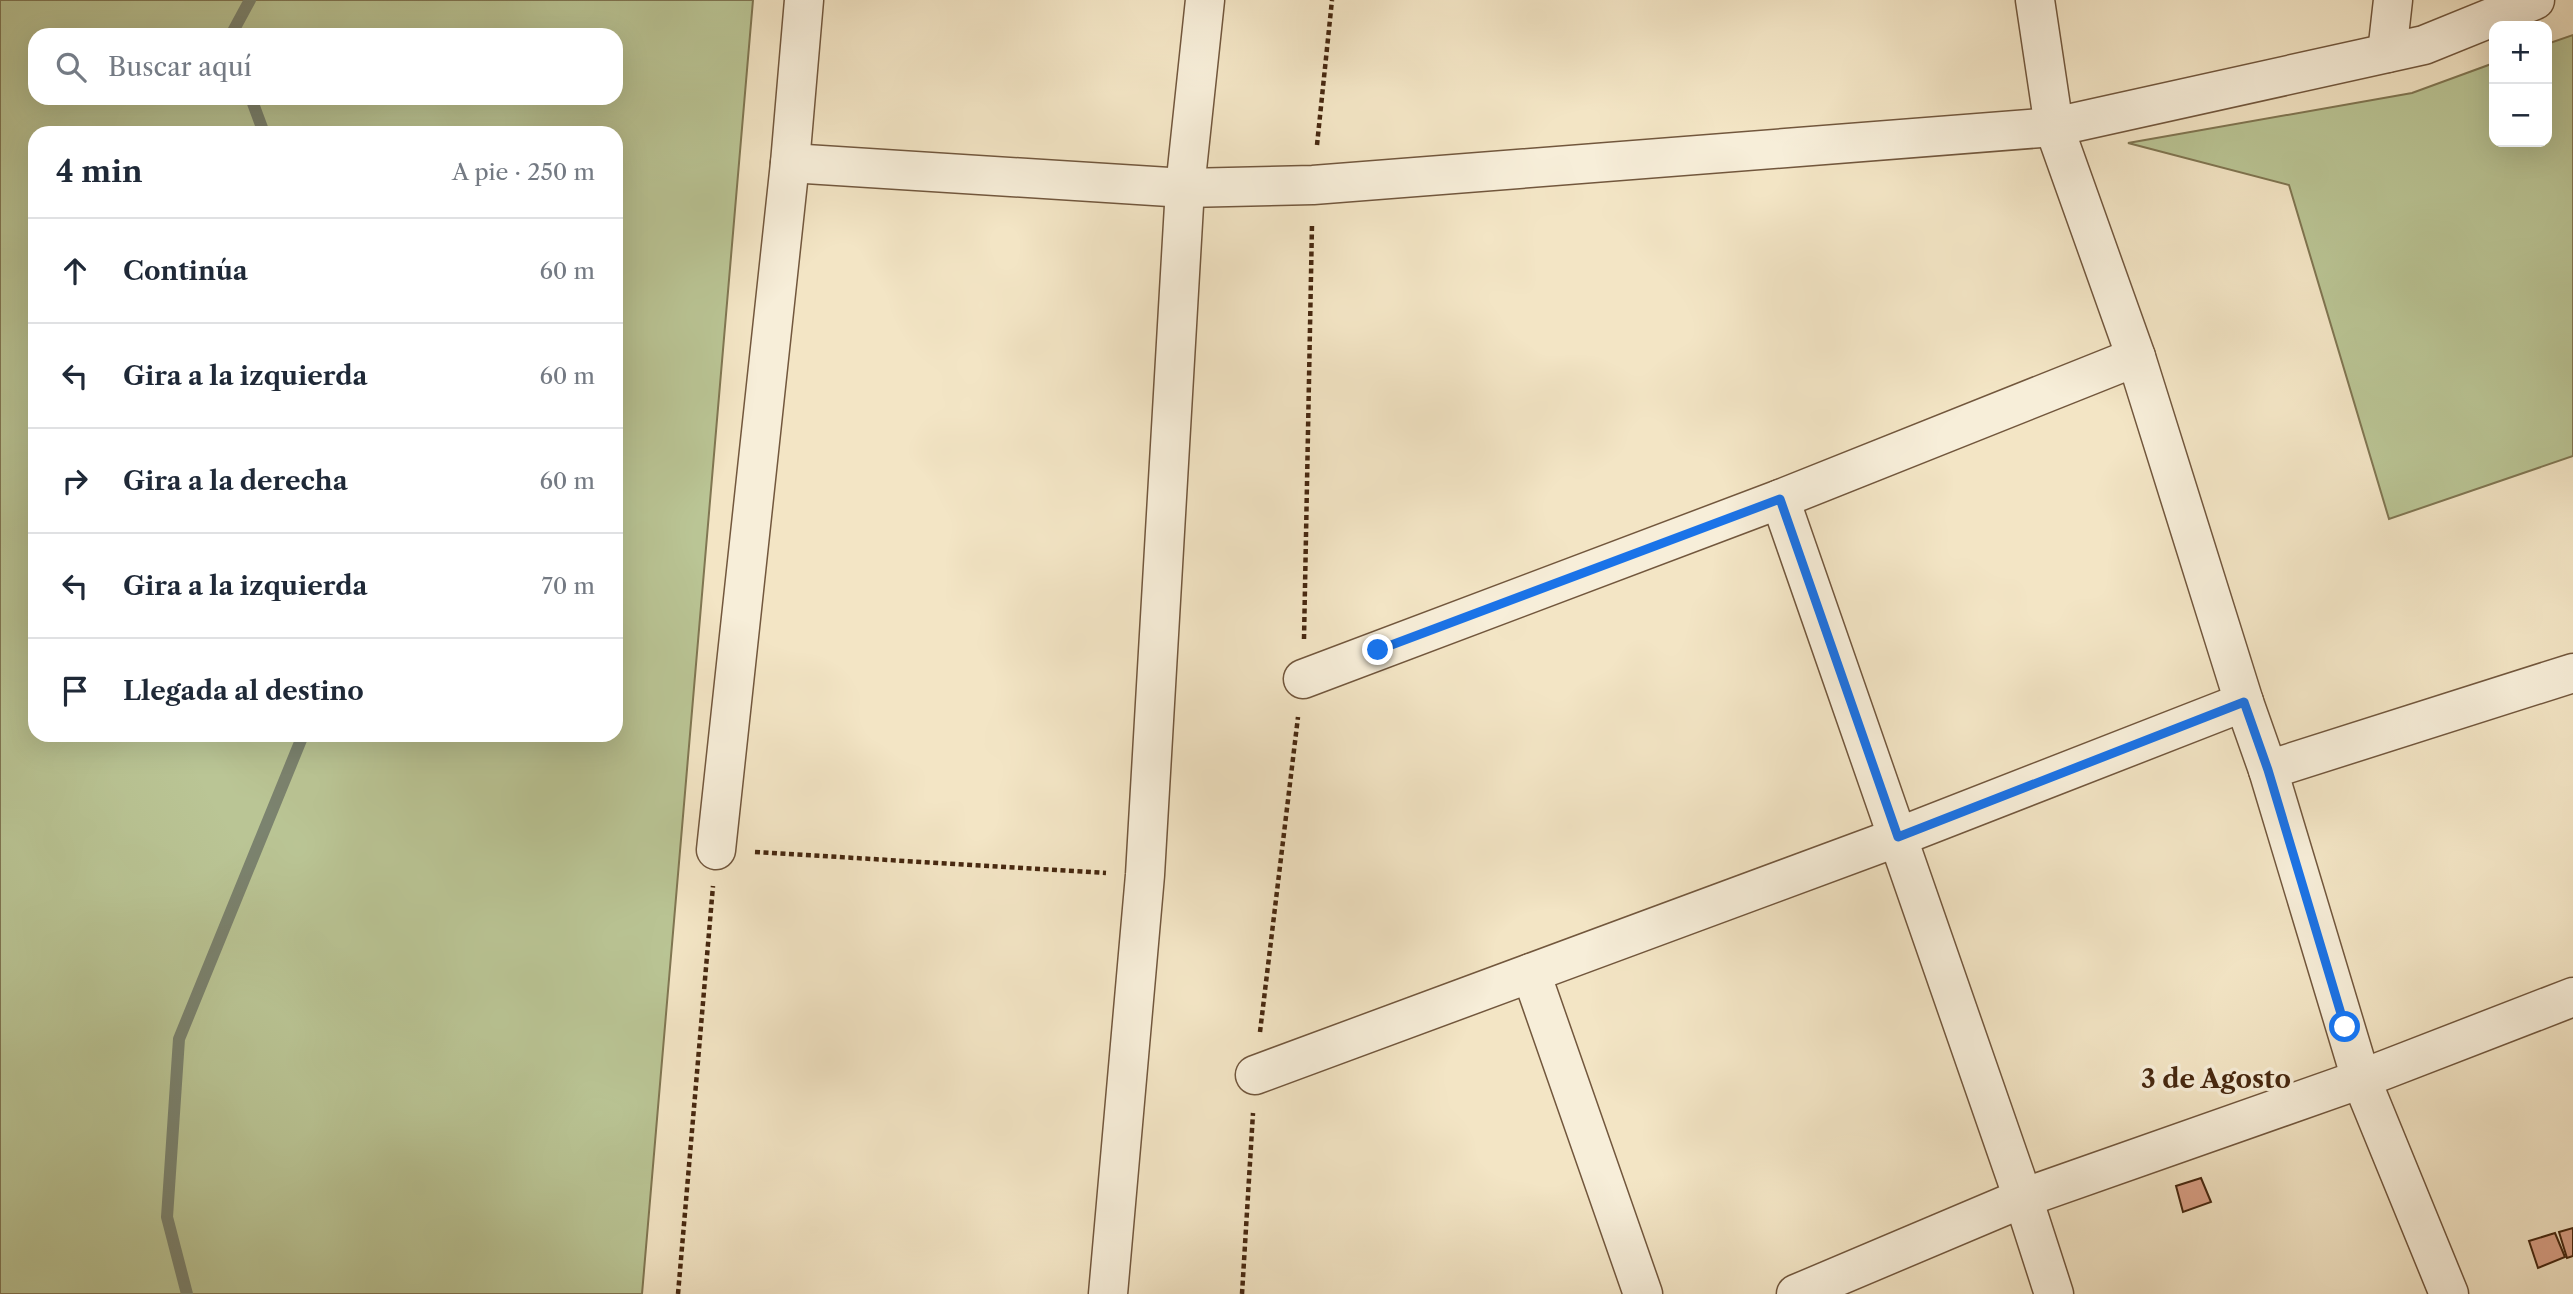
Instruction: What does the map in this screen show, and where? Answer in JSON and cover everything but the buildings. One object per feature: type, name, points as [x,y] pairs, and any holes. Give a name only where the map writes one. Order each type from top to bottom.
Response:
[{"type":"street","points":[[716,850],[790,163],[804,0]]},
{"type":"street","points":[[1108,1294],[1146,875],[1185,188],[1205,0]]},
{"type":"street","points":[[2035,0],[2054,127],[2136,356],[2244,702],[2268,770],[2361,1079],[2449,1294]]},
{"type":"street","points":[[2386,53],[2393,0]]},
{"type":"street","points":[[790,163],[1185,188],[1313,185],[2054,127],[2424,45],[2535,0]]},
{"type":"street","points":[[1303,679],[1780,499],[2136,356]]},
{"type":"street","points":[[1780,499],[2054,1294]]},
{"type":"street","points":[[2268,770],[2573,673]]},
{"type":"street","points":[[1255,1075],[1898,837],[2244,702]]},
{"type":"street","points":[[1531,973],[1643,1294]]},
{"type":"street","points":[[1796,1294],[2023,1198],[2361,1079],[2573,998]]},
{"type":"path","points":[[678,1294],[716,850],[1146,875]]},
{"type":"green space","points":[[0,0],[753,0],[642,1294],[0,1294]]},
{"type":"green space","points":[[2573,35],[2573,456],[2389,519],[2289,185],[2128,143],[2412,93],[2489,65],[2489,147],[2552,147],[2552,42]]},
{"type":"waterway","points":[[235,28],[250,0]]},
{"type":"waterway","points":[[254,105],[261,126]]},
{"type":"waterway","points":[[187,1294],[167,1217],[179,1039],[300,742]]},
{"type":"district","name":"3 de Agosto","points":[[2216,1079]]},
{"type":"route","points":[[1378,650],[1780,499],[1898,837],[2244,702],[2268,770],[2345,1027]]}]
